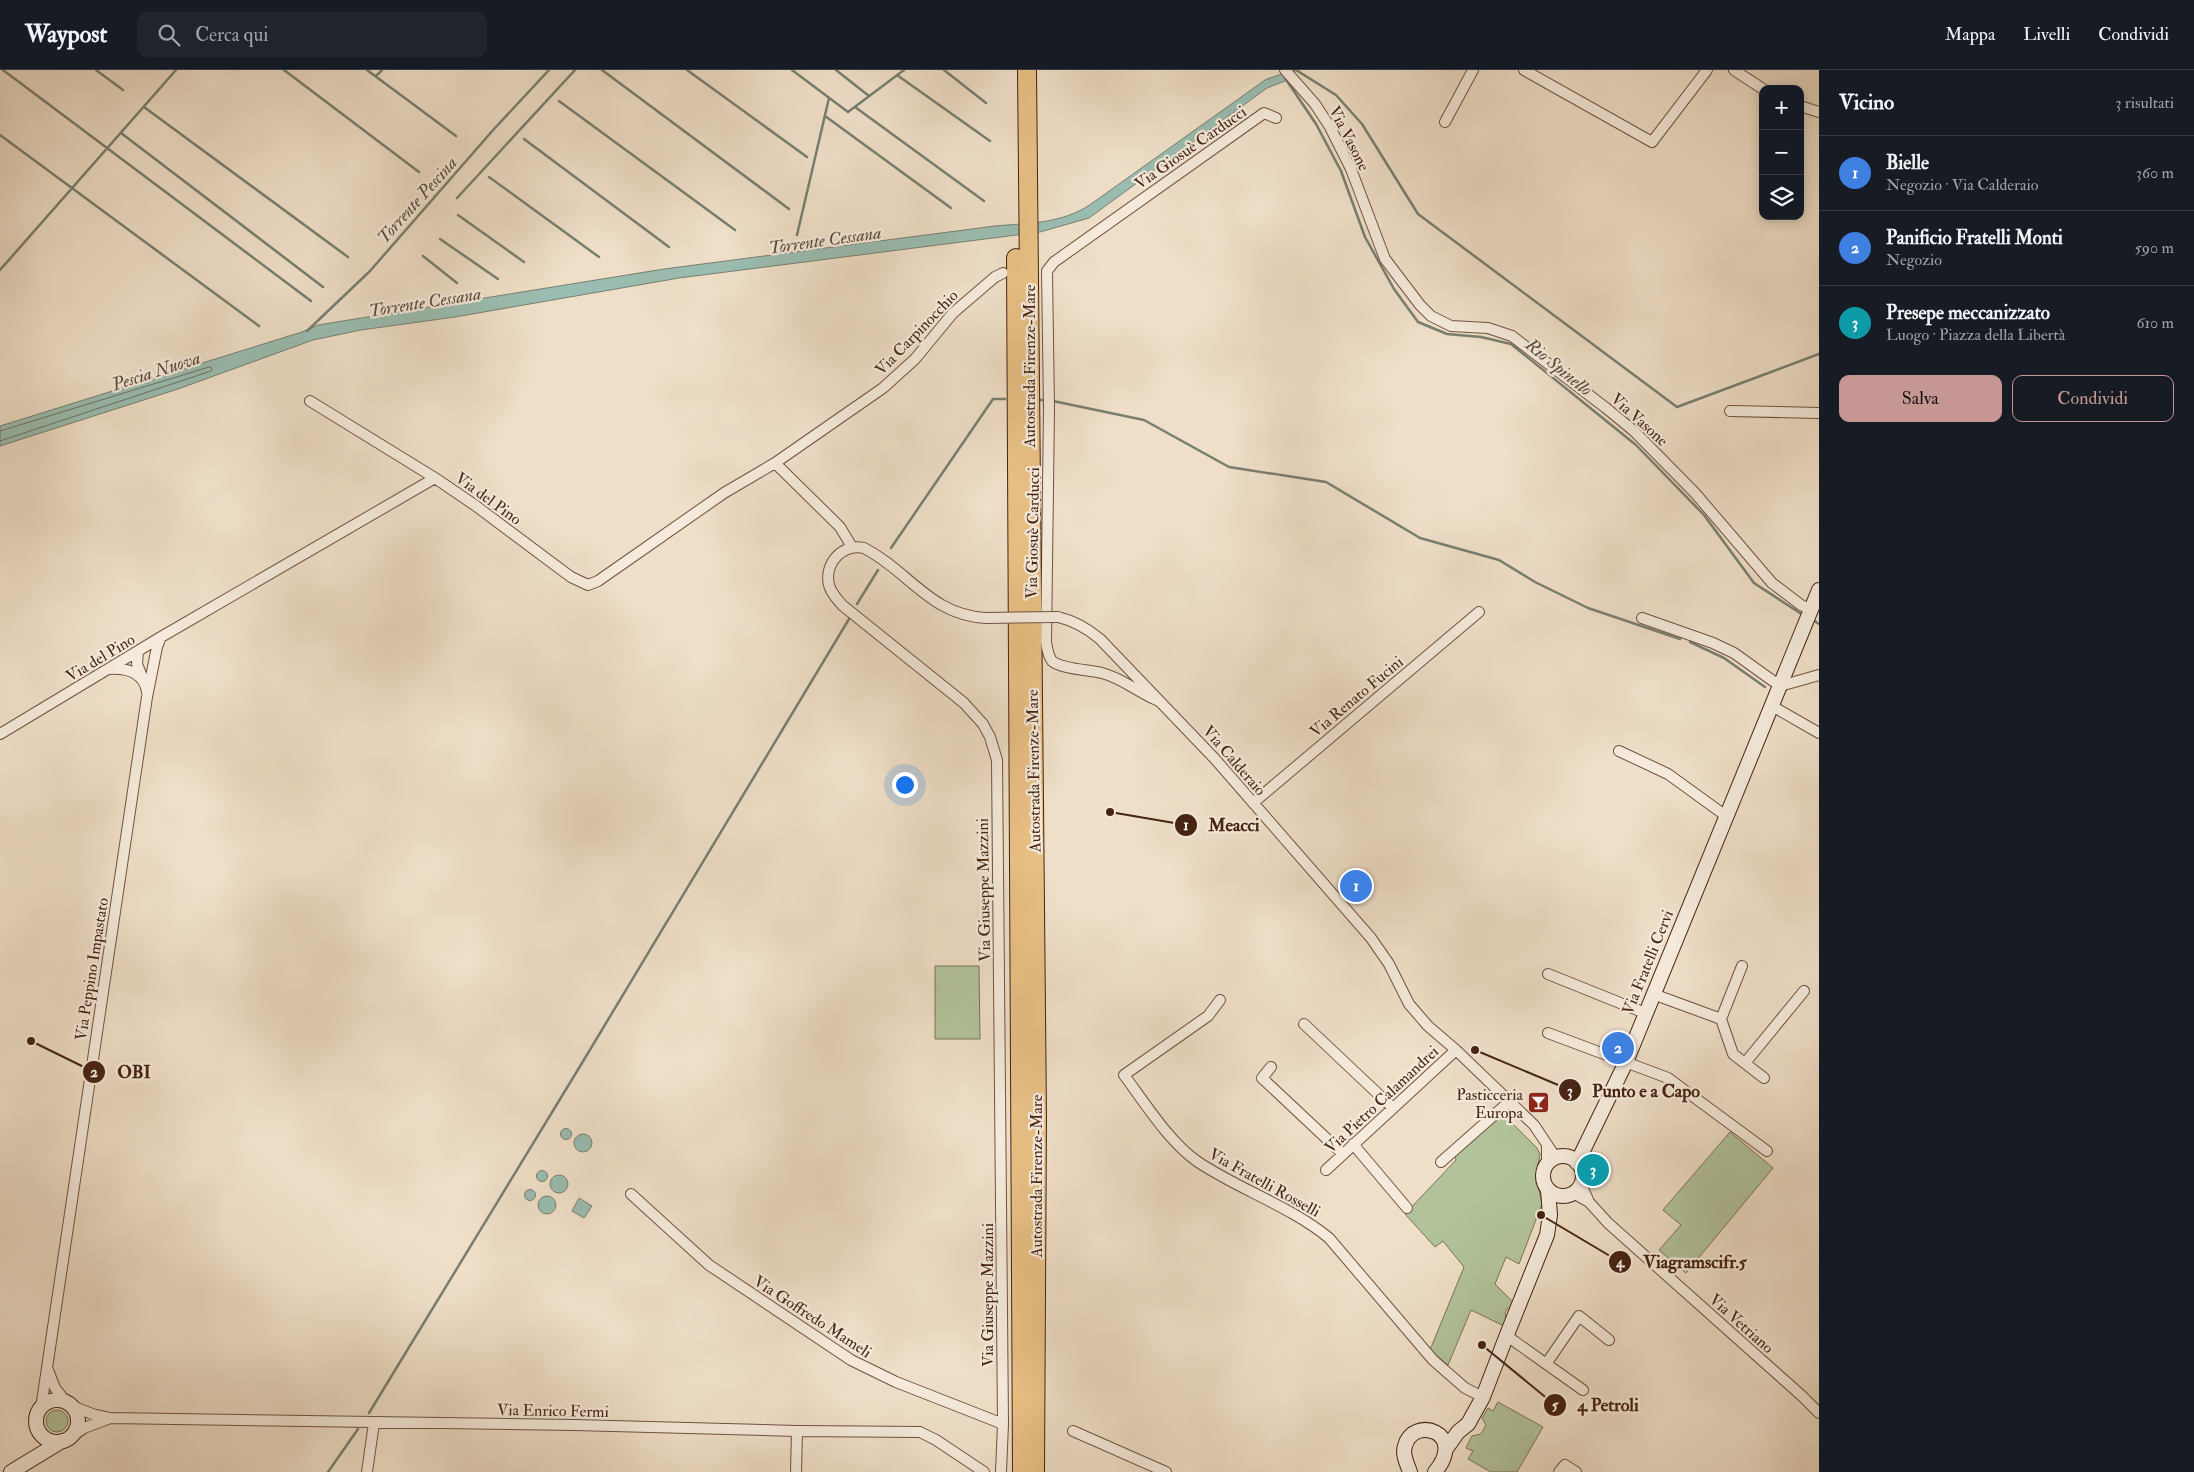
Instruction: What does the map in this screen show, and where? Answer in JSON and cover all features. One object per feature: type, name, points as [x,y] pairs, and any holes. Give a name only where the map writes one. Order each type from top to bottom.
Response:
[{"type":"highway","name":"Autostrada Firenze-Mare","points":[[1015,70],[1022,217]]},
{"type":"highway","name":"Autostrada Firenze-Mare","points":[[1022,1472],[1022,217],[1027,70]]},
{"type":"highway","name":"Autostrada Firenze-Mare","points":[[1022,236],[1037,1117],[1035,1472]]},
{"type":"street","name":"Via Vasone","points":[[1285,70],[1315,104],[1330,127],[1351,169],[1385,259],[1420,305],[1432,316],[1451,326],[1462,328],[1477,326],[1512,336],[1606,408],[1634,431],[1695,493],[1772,583],[1810,614]]},
{"type":"street","points":[[1445,122],[1473,70]]},
{"type":"street","points":[[1524,70],[1652,142],[1707,70]]},
{"type":"street","points":[[1734,70],[1759,86]]},
{"type":"street","points":[[1804,107],[1819,112]]},
{"type":"street","name":"Via Giosuè Carducci","points":[[1158,701],[1139,692],[1120,679],[1104,673],[1056,663],[1049,655],[1046,642],[1049,409],[1043,271],[1264,113],[1276,118]]},
{"type":"street","name":"Via Carpinocchio","points":[[776,463],[883,388],[915,360],[953,313],[984,286],[1004,273]]},
{"type":"street","points":[[310,401],[435,478]]},
{"type":"street","points":[[1730,411],[1819,414]]},
{"type":"street","points":[[776,463],[840,527],[852,547]]},
{"type":"street","name":"Via del Pino","points":[[0,734],[138,650],[435,478],[571,577],[588,585],[598,581],[724,493],[776,463]]},
{"type":"street","name":"Via Calderaio","points":[[852,547],[869,551],[944,608],[967,616],[986,618],[1058,618],[1086,627],[1190,732],[1371,938],[1389,964],[1409,1004],[1428,1026],[1510,1100],[1534,1125],[1547,1146],[1562,1160]]},
{"type":"street","name":"Via Giuseppe Mazzini","points":[[852,547],[840,553],[831,564],[828,577],[834,595],[847,610],[964,703],[983,724],[990,737],[997,760],[1003,1424],[1001,1472]]},
{"type":"street","name":"Via Fratelli Cervi","points":[[1562,1160],[1584,1147],[1626,1062],[1819,590]]},
{"type":"street","name":"Via Renato Fucini","points":[[1252,802],[1479,612]]},
{"type":"street","points":[[1642,618],[1713,643],[1734,653],[1780,686],[1819,675]]},
{"type":"street","name":"Via Peppino Impastato","points":[[41,1408],[148,697],[154,661],[161,637]]},
{"type":"street","points":[[148,697],[137,664],[138,650],[148,653],[154,661]]},
{"type":"street","points":[[108,669],[130,670],[144,681]]},
{"type":"street","points":[[1772,706],[1819,733]]},
{"type":"street","points":[[1619,751],[1668,774],[1726,816]]},
{"type":"street","points":[[1742,966],[1721,1019],[1733,1054],[1764,1078]]},
{"type":"street","points":[[1548,974],[1645,1014]]},
{"type":"street","points":[[1745,1063],[1804,991]]},
{"type":"street","points":[[1653,994],[1721,1019]]},
{"type":"street","name":"Via Fratelli Rosselli","points":[[1220,1000],[1208,1016],[1124,1075],[1176,1142],[1197,1162],[1312,1224],[1329,1238],[1433,1360],[1465,1388],[1483,1397]]},
{"type":"street","points":[[1304,1024],[1393,1108]]},
{"type":"street","points":[[1548,1033],[1668,1078],[1767,1151]]},
{"type":"street","name":"Via Pietro Calamandrei","points":[[1326,1170],[1456,1050]]},
{"type":"street","points":[[1271,1067],[1262,1078],[1343,1154]]},
{"type":"street","points":[[1441,1162],[1510,1100]]},
{"type":"street","points":[[1352,1144],[1407,1208]]},
{"type":"street","points":[[1446,1449],[1458,1432],[1468,1424],[1483,1397],[1546,1235],[1552,1192],[1543,1180],[1544,1169],[1562,1160],[1582,1173],[1577,1188],[1568,1195],[1552,1192]]},
{"type":"street","name":"Via Vetriano","points":[[1577,1188],[1601,1215],[1819,1413]]},
{"type":"street","name":"Via Goffredo Mameli","points":[[631,1194],[709,1265],[851,1360],[896,1382],[1003,1424]]},
{"type":"street","points":[[1546,1364],[1579,1316],[1610,1340]]},
{"type":"street","points":[[1507,1336],[1583,1390]]},
{"type":"street","points":[[40,1433],[49,1440],[67,1439],[77,1428],[78,1422],[77,1415],[53,1384],[47,1364]]},
{"type":"street","points":[[2,1472],[32,1451],[37,1445],[40,1433],[36,1418],[41,1408],[50,1401],[69,1404],[95,1415],[110,1418]]},
{"type":"street","points":[[11,1472],[84,1428],[110,1418]]},
{"type":"street","name":"Via Enrico Fermi","points":[[110,1418],[920,1432],[936,1440],[984,1472]]},
{"type":"street","points":[[367,1472],[374,1423]]},
{"type":"street","points":[[1410,1472],[1404,1458],[1404,1446],[1410,1436],[1423,1430],[1432,1430],[1444,1441],[1446,1458],[1435,1472]]},
{"type":"street","points":[[796,1472],[797,1431]]},
{"type":"street","points":[[1073,1431],[1166,1472]]},
{"type":"street","points":[[1439,1435],[1458,1432]]},
{"type":"street","points":[[1559,1472],[1565,1465],[1576,1472]]},
{"type":"green space","points":[[935,966],[979,966],[980,1039],[935,1039]]},
{"type":"green space","points":[[1502,1113],[1537,1148],[1540,1154],[1536,1175],[1542,1204],[1519,1264],[1506,1257],[1495,1284],[1515,1304],[1511,1309],[1508,1308],[1505,1313],[1506,1320],[1504,1326],[1471,1310],[1448,1365],[1430,1350],[1464,1267],[1443,1241],[1435,1247],[1405,1214],[1456,1160],[1455,1155]]},
{"type":"green space","points":[[1730,1132],[1773,1168],[1686,1273],[1659,1250],[1681,1225],[1663,1210]]},
{"type":"green space","points":[[1498,1402],[1543,1427],[1517,1472],[1491,1472],[1468,1459],[1473,1451],[1466,1448],[1472,1436],[1481,1434],[1486,1425],[1482,1418],[1488,1408],[1493,1411]]},
{"type":"green space","points":[[57,1410],[65,1413],[68,1421],[65,1429],[57,1432],[49,1429],[46,1421],[49,1413]]},
{"type":"water","points":[[1287,70],[1296,70],[1285,81],[1267,88],[1089,218],[1040,232],[679,278],[455,317],[361,330],[313,340],[178,389],[0,446],[0,426],[302,332],[318,325],[664,269],[1057,219],[1080,211],[1091,204],[1265,80],[1280,75]]},
{"type":"water","points":[[566,1128],[572,1134],[566,1140],[560,1134]]},
{"type":"water","points":[[583,1134],[589,1137],[592,1143],[589,1149],[583,1152],[577,1149],[574,1143],[577,1137]]},
{"type":"water","points":[[542,1170],[548,1176],[542,1182],[536,1176]]},
{"type":"water","points":[[559,1175],[565,1178],[568,1184],[565,1190],[559,1193],[553,1190],[550,1184],[553,1178]]},
{"type":"water","points":[[530,1189],[536,1195],[530,1201],[524,1195]]},
{"type":"water","points":[[547,1196],[553,1199],[556,1205],[553,1211],[547,1214],[541,1211],[538,1205],[541,1199]]},
{"type":"water","points":[[579,1198],[592,1206],[584,1218],[572,1211]]},
{"type":"waterway","points":[[3,70],[311,301]]},
{"type":"waterway","points":[[96,70],[123,90]]},
{"type":"waterway","points":[[0,270],[176,70]]},
{"type":"waterway","points":[[284,70],[419,172]]},
{"type":"waterway","points":[[367,70],[456,136]]},
{"type":"waterway","points":[[376,76],[382,70]]},
{"type":"waterway","name":"Torrente Pescina","points":[[307,331],[370,271],[494,129],[549,70]]},
{"type":"waterway","points":[[457,198],[575,70]]},
{"type":"waterway","points":[[602,70],[789,209]]},
{"type":"waterway","points":[[687,70],[807,157]]},
{"type":"waterway","points":[[792,70],[848,112],[904,70]]},
{"type":"waterway","points":[[836,70],[869,96]]},
{"type":"waterway","points":[[944,70],[986,103]]},
{"type":"waterway","points":[[1296,70],[1336,95],[1362,124],[1418,214],[1677,407],[1819,354]]},
{"type":"waterway","points":[[897,75],[990,141]]},
{"type":"waterway","name":"Rio Spinello","points":[[1285,78],[1316,124],[1341,171],[1365,237],[1394,289],[1418,322],[1447,334],[1481,337],[1511,344],[1636,445],[1704,515],[1754,583],[1803,615]]},
{"type":"waterway","name":"Torrente Cessana","points":[[797,235],[829,98]]},
{"type":"waterway","points":[[559,101],[735,230]]},
{"type":"waterway","points":[[144,107],[348,257]]},
{"type":"waterway","points":[[855,107],[984,201]]},
{"type":"waterway","points":[[825,116],[951,208]]},
{"type":"waterway","points":[[121,133],[323,287]]},
{"type":"waterway","points":[[0,135],[259,326]]},
{"type":"waterway","points":[[524,139],[669,247]]},
{"type":"waterway","points":[[489,177],[599,257]]},
{"type":"waterway","points":[[458,215],[524,262]]},
{"type":"waterway","points":[[440,239],[498,279]]},
{"type":"waterway","name":"Torrente Cessana","points":[[423,256],[457,283]]},
{"type":"waterway","points":[[891,548],[993,399],[1005,399]]},
{"type":"waterway","points":[[1039,400],[1045,400]]},
{"type":"waterway","points":[[1053,401],[1144,420],[1229,467],[1326,482],[1420,538],[1499,560],[1535,582],[1588,608],[1680,639]]},
{"type":"waterway","points":[[857,604],[878,570]]},
{"type":"waterway","points":[[369,1413],[849,619]]},
{"type":"waterway","name":"Rio Spinello","points":[[1813,620],[1819,624]]},
{"type":"waterway","points":[[1690,642],[1724,658],[1765,687]]},
{"type":"waterway","points":[[328,1472],[358,1429]]},
{"type":"place","name":"Meacci","points":[[1110,812]]},
{"type":"place","name":"Bielle","points":[[1356,886]]},
{"type":"place","name":"OBI","points":[[31,1041]]},
{"type":"place","name":"Panificio Fratelli Monti","points":[[1618,1048]]},
{"type":"place","name":"Punto e a Capo","points":[[1475,1050]]},
{"type":"place","name":"Pasticceria Europa","points":[[1539,1103]]},
{"type":"place","name":"Presepe meccanizzato","points":[[1593,1170]]},
{"type":"place","name":"Viagramscifr.5","points":[[1541,1215]]},
{"type":"place","name":"4 Petroli","points":[[1482,1345]]},
{"type":"water label","name":"Pescia Nuova","points":[[156,371]]}]
